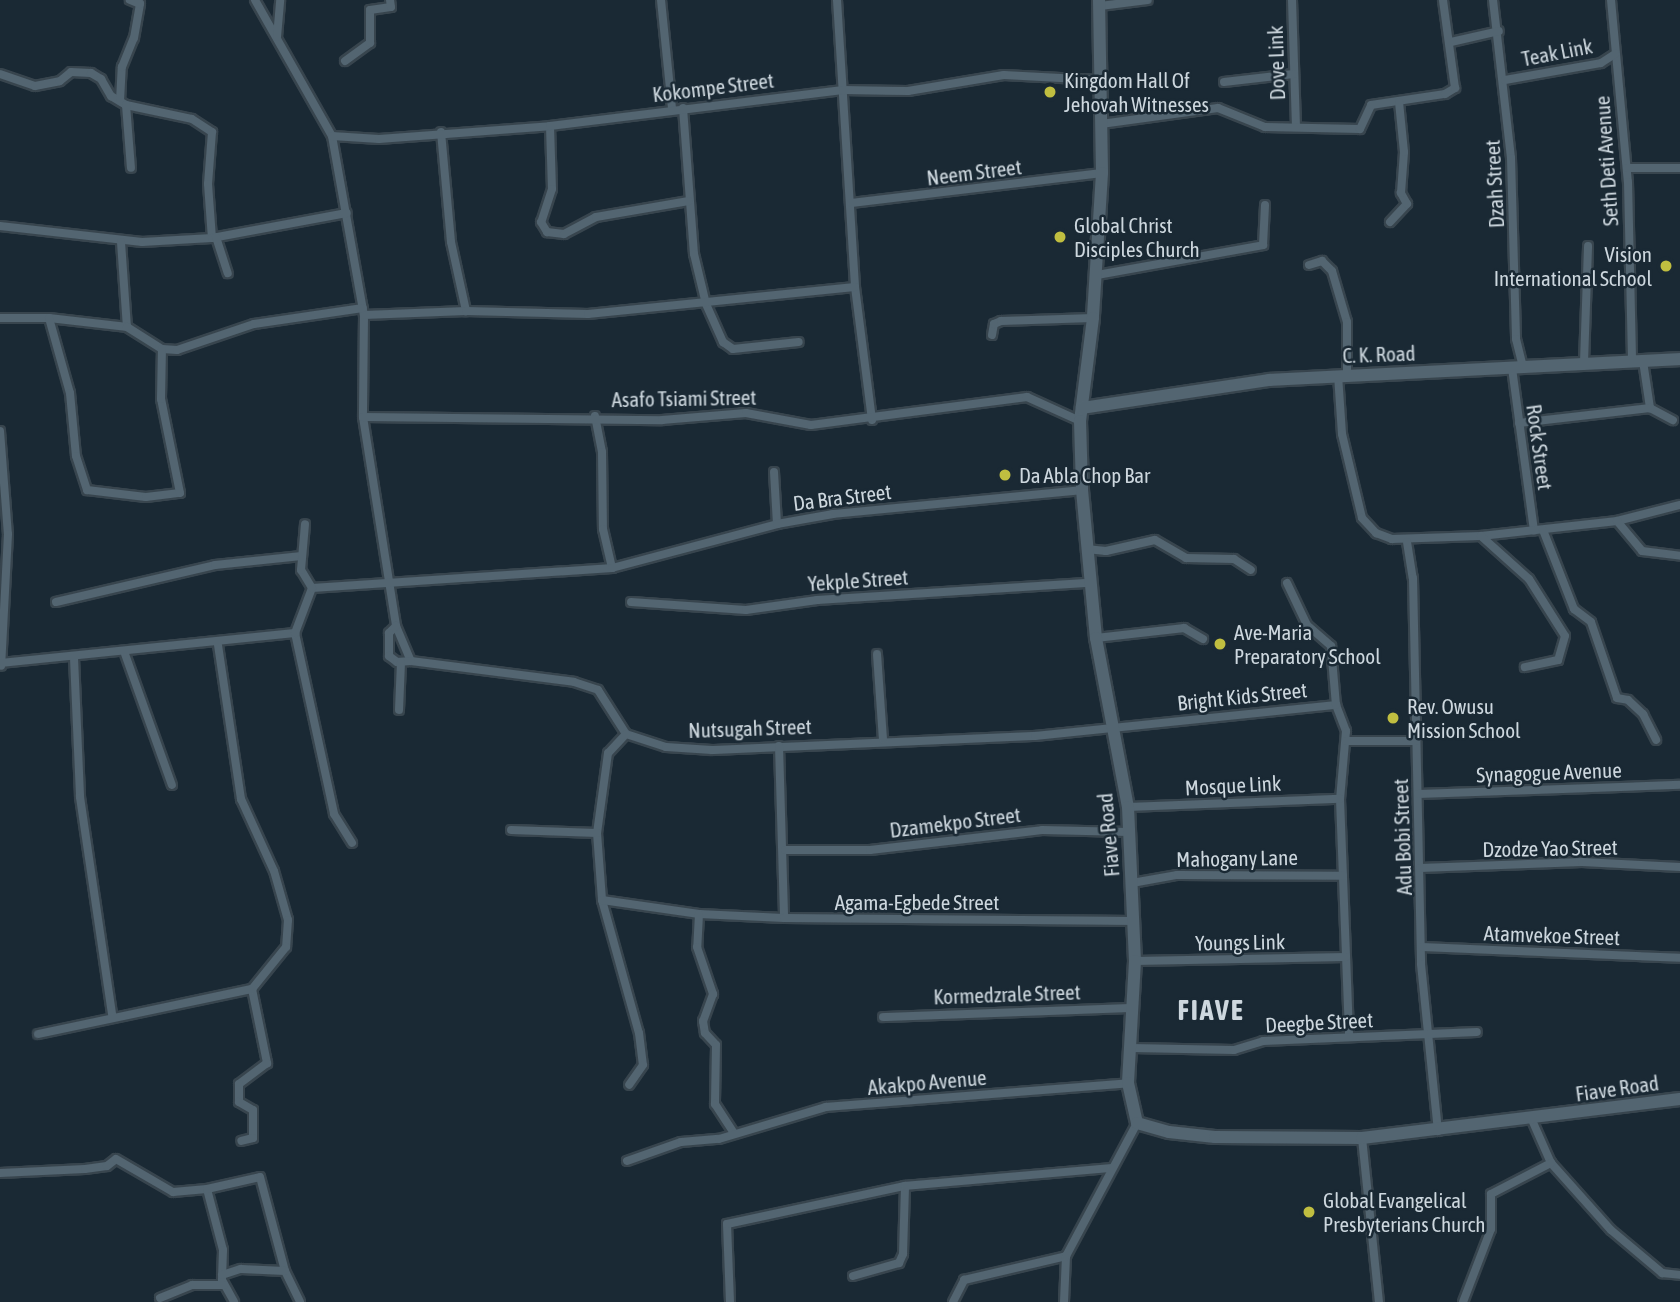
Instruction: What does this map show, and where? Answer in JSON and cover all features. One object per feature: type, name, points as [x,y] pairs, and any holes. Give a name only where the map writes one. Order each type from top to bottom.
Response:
[{"type":"street","points":[[130,0],[140,4],[134,38],[122,67],[123,103],[131,168]]},
{"type":"street","points":[[255,0],[332,136],[364,311],[363,417],[396,626],[406,662],[399,710]]},
{"type":"street","points":[[277,40],[280,0]]},
{"type":"street","points":[[345,61],[370,43],[370,10],[391,6],[390,0]]},
{"type":"street","points":[[661,0],[672,109]]},
{"type":"street","points":[[837,0],[855,287],[872,420]]},
{"type":"street","points":[[1099,3],[1148,0]]},
{"type":"street","name":"Dove Link","points":[[1292,0],[1296,125]]},
{"type":"street","points":[[1101,124],[1218,108],[1265,127],[1296,125],[1317,131],[1360,129],[1370,106],[1399,102],[1454,88],[1451,42],[1443,0]]},
{"type":"street","name":"Dzah Street","points":[[1493,0],[1505,80],[1515,231],[1518,367]]},
{"type":"street","name":"Seth Deti Avenue","points":[[1611,0],[1627,169],[1638,361],[1650,408]]},
{"type":"street","name":"Fiave Road","points":[[1099,3],[1098,80],[1102,173],[1097,275],[1081,414],[1082,490],[1096,638],[1128,807],[1135,961],[1128,1083],[1137,1123],[1215,1137],[1362,1138],[1532,1120],[1680,1099]]},
{"type":"street","points":[[1451,42],[1499,31]]},
{"type":"street","name":"Teak Link","points":[[1505,80],[1601,63],[1615,54]]},
{"type":"street","points":[[0,74],[43,86],[71,72],[91,73],[123,103],[192,119],[212,132],[208,184],[214,237],[228,273]]},
{"type":"street","points":[[1224,82],[1294,74]]},
{"type":"street","name":"Kokompe Street","points":[[332,136],[379,139],[441,132],[550,126],[842,90],[908,91],[1004,75],[1098,80]]},
{"type":"street","points":[[1390,222],[1407,204],[1401,193],[1404,152],[1399,102]]},
{"type":"street","points":[[683,108],[694,254],[706,304],[723,342],[733,349],[799,342]]},
{"type":"street","points":[[550,126],[552,188],[541,222],[547,232],[564,234],[615,213],[689,201]]},
{"type":"street","points":[[441,132],[451,242],[466,311]]},
{"type":"street","points":[[1627,169],[1680,168]]},
{"type":"street","name":"Neem Street","points":[[851,203],[1102,173]]},
{"type":"street","points":[[1097,275],[1263,245],[1265,205]]},
{"type":"street","points":[[0,226],[121,242],[214,237],[347,213]]},
{"type":"street","points":[[121,242],[127,327]]},
{"type":"street","points":[[1584,362],[1588,246]]},
{"type":"street","points":[[1309,265],[1322,261],[1332,271],[1347,322],[1342,374],[1342,434],[1362,518],[1376,533],[1407,542],[1538,531],[1617,521],[1680,505]]},
{"type":"street","points":[[0,318],[48,317],[127,327],[162,349],[198,346],[254,324],[364,311],[588,314],[855,287]]},
{"type":"street","points":[[48,317],[70,393],[76,457],[87,490],[146,497],[180,493],[161,399],[162,349]]},
{"type":"street","points":[[992,335],[994,324],[1000,321],[1093,318]]},
{"type":"street","name":"C. K. Road","points":[[1081,414],[1225,385],[1342,374],[1680,359]]},
{"type":"street","name":"Rock Street","points":[[1518,367],[1519,423],[1538,531],[1574,609],[1591,622],[1617,698],[1628,700],[1643,713],[1656,740]]},
{"type":"street","name":"Asafo Tsiami Street","points":[[363,417],[595,416],[662,420],[758,413],[811,425],[872,420],[1027,397],[1081,414]]},
{"type":"street","points":[[1519,423],[1650,408],[1673,420]]},
{"type":"street","points":[[595,416],[602,452],[603,529],[612,568]]},
{"type":"street","points":[[0,431],[4,534],[0,665],[218,645],[295,633]]},
{"type":"street","points":[[774,472],[777,524]]},
{"type":"street","name":"Da Bra Street","points":[[312,588],[391,586],[612,568],[777,524],[846,512],[1082,490]]},
{"type":"street","points":[[1617,521],[1642,551],[1680,556]]},
{"type":"street","points":[[305,524],[302,570],[312,588],[295,633],[334,814],[352,844]]},
{"type":"street","points":[[1481,536],[1529,579],[1565,636],[1558,660],[1525,667]]},
{"type":"street","points":[[1086,549],[1106,551],[1155,540],[1186,558],[1234,559],[1251,570]]},
{"type":"street","name":"Adu Bobi Street","points":[[1407,542],[1413,578],[1425,1034],[1438,1131]]},
{"type":"street","points":[[56,602],[215,565],[302,556]]},
{"type":"street","name":"Yekple Street","points":[[631,602],[746,610],[817,600],[1089,583]]},
{"type":"street","points":[[1287,583],[1307,625],[1331,646],[1336,705]]},
{"type":"street","points":[[396,626],[389,633],[389,656],[406,662],[574,682],[598,690],[626,734],[608,753],[597,833],[601,900],[639,1033],[643,1065],[629,1085]]},
{"type":"street","points":[[1096,638],[1184,628],[1203,639]]},
{"type":"street","points":[[38,1034],[112,1015],[252,989],[286,947],[288,920],[274,871],[241,799],[218,645]]},
{"type":"street","points":[[125,654],[172,785]]},
{"type":"street","points":[[877,654],[883,740]]},
{"type":"street","points":[[74,658],[80,797],[112,1015]]},
{"type":"street","name":"Bright Kids Street","points":[[1114,727],[1336,705],[1343,714],[1346,741],[1340,799],[1349,1037]]},
{"type":"street","name":"Nutsugah Street","points":[[626,734],[674,747],[779,746],[1035,736],[1114,727]]},
{"type":"street","points":[[1346,741],[1361,744],[1416,741]]},
{"type":"street","points":[[1344,760],[1361,744]]},
{"type":"street","points":[[779,746],[785,850],[784,918]]},
{"type":"street","name":"Synagogue Avenue","points":[[1418,794],[1680,785]]},
{"type":"street","name":"Mosque Link","points":[[1128,807],[1340,799]]},
{"type":"street","points":[[511,830],[597,833]]},
{"type":"street","name":"Dzamekpo Street","points":[[785,850],[870,850],[1042,830],[1129,832]]},
{"type":"street","name":"Dzodze Yao Street","points":[[1420,868],[1582,862],[1680,867]]},
{"type":"street","name":"Mahogany Lane","points":[[1132,883],[1177,875],[1343,876]]},
{"type":"street","name":"Agama-Egbede Street","points":[[601,900],[699,914],[784,918],[1134,921]]},
{"type":"street","points":[[699,914],[697,947],[713,995],[703,1021],[705,1032],[716,1045],[715,1104],[733,1132]]},
{"type":"street","name":"Atamvekoe Street","points":[[1422,947],[1680,958]]},
{"type":"street","name":"Youngs Link","points":[[1135,961],[1346,957]]},
{"type":"street","points":[[241,1141],[253,1138],[253,1110],[239,1102],[239,1084],[267,1063],[252,989]]},
{"type":"street","name":"Kormedzrale Street","points":[[883,1017],[1133,1008]]},
{"type":"street","name":"Deegbe Street","points":[[1132,1048],[1234,1049],[1263,1041],[1478,1032]]},
{"type":"street","name":"Akakpo Avenue","points":[[628,1161],[681,1142],[719,1139],[733,1132],[826,1107],[1128,1083]]},
{"type":"street","points":[[1532,1120],[1551,1163],[1620,1239],[1662,1273],[1680,1275]]},
{"type":"street","points":[[1063,1302],[1066,1256],[1137,1123]]},
{"type":"street","points":[[1362,1138],[1379,1302]]},
{"type":"street","points":[[0,1172],[85,1169],[107,1166],[117,1159],[173,1192],[207,1189],[260,1177],[285,1271],[300,1302]]},
{"type":"street","points":[[1463,1302],[1491,1229],[1491,1194],[1551,1163]]},
{"type":"street","points":[[730,1302],[727,1224],[905,1186],[1111,1168]]},
{"type":"street","points":[[853,1276],[898,1263],[903,1254],[905,1186]]},
{"type":"street","points":[[207,1189],[223,1250],[224,1285],[234,1302]]},
{"type":"street","points":[[953,1302],[964,1280],[1066,1256]]},
{"type":"street","points":[[222,1275],[241,1269],[285,1271]]},
{"type":"street","points":[[160,1298],[192,1286],[224,1285]]},
{"type":"place","name":"Kingdom Hall Of Jehovah Witnesses","points":[[1050,92]]},
{"type":"place","name":"Global Christ Disciples Church","points":[[1060,237]]},
{"type":"place","name":"Vision International School","points":[[1666,266]]},
{"type":"place","name":"Da Abla Chop Bar","points":[[1005,475]]},
{"type":"place","name":"Ave-Maria Preparatory School","points":[[1220,644]]},
{"type":"place","name":"Rev. Owusu Mission School","points":[[1393,718]]},
{"type":"place","name":"Global Evangelical Presbyterians Church","points":[[1309,1212]]},
{"type":"district","name":"FIAVE","points":[[1211,1010]]}]
